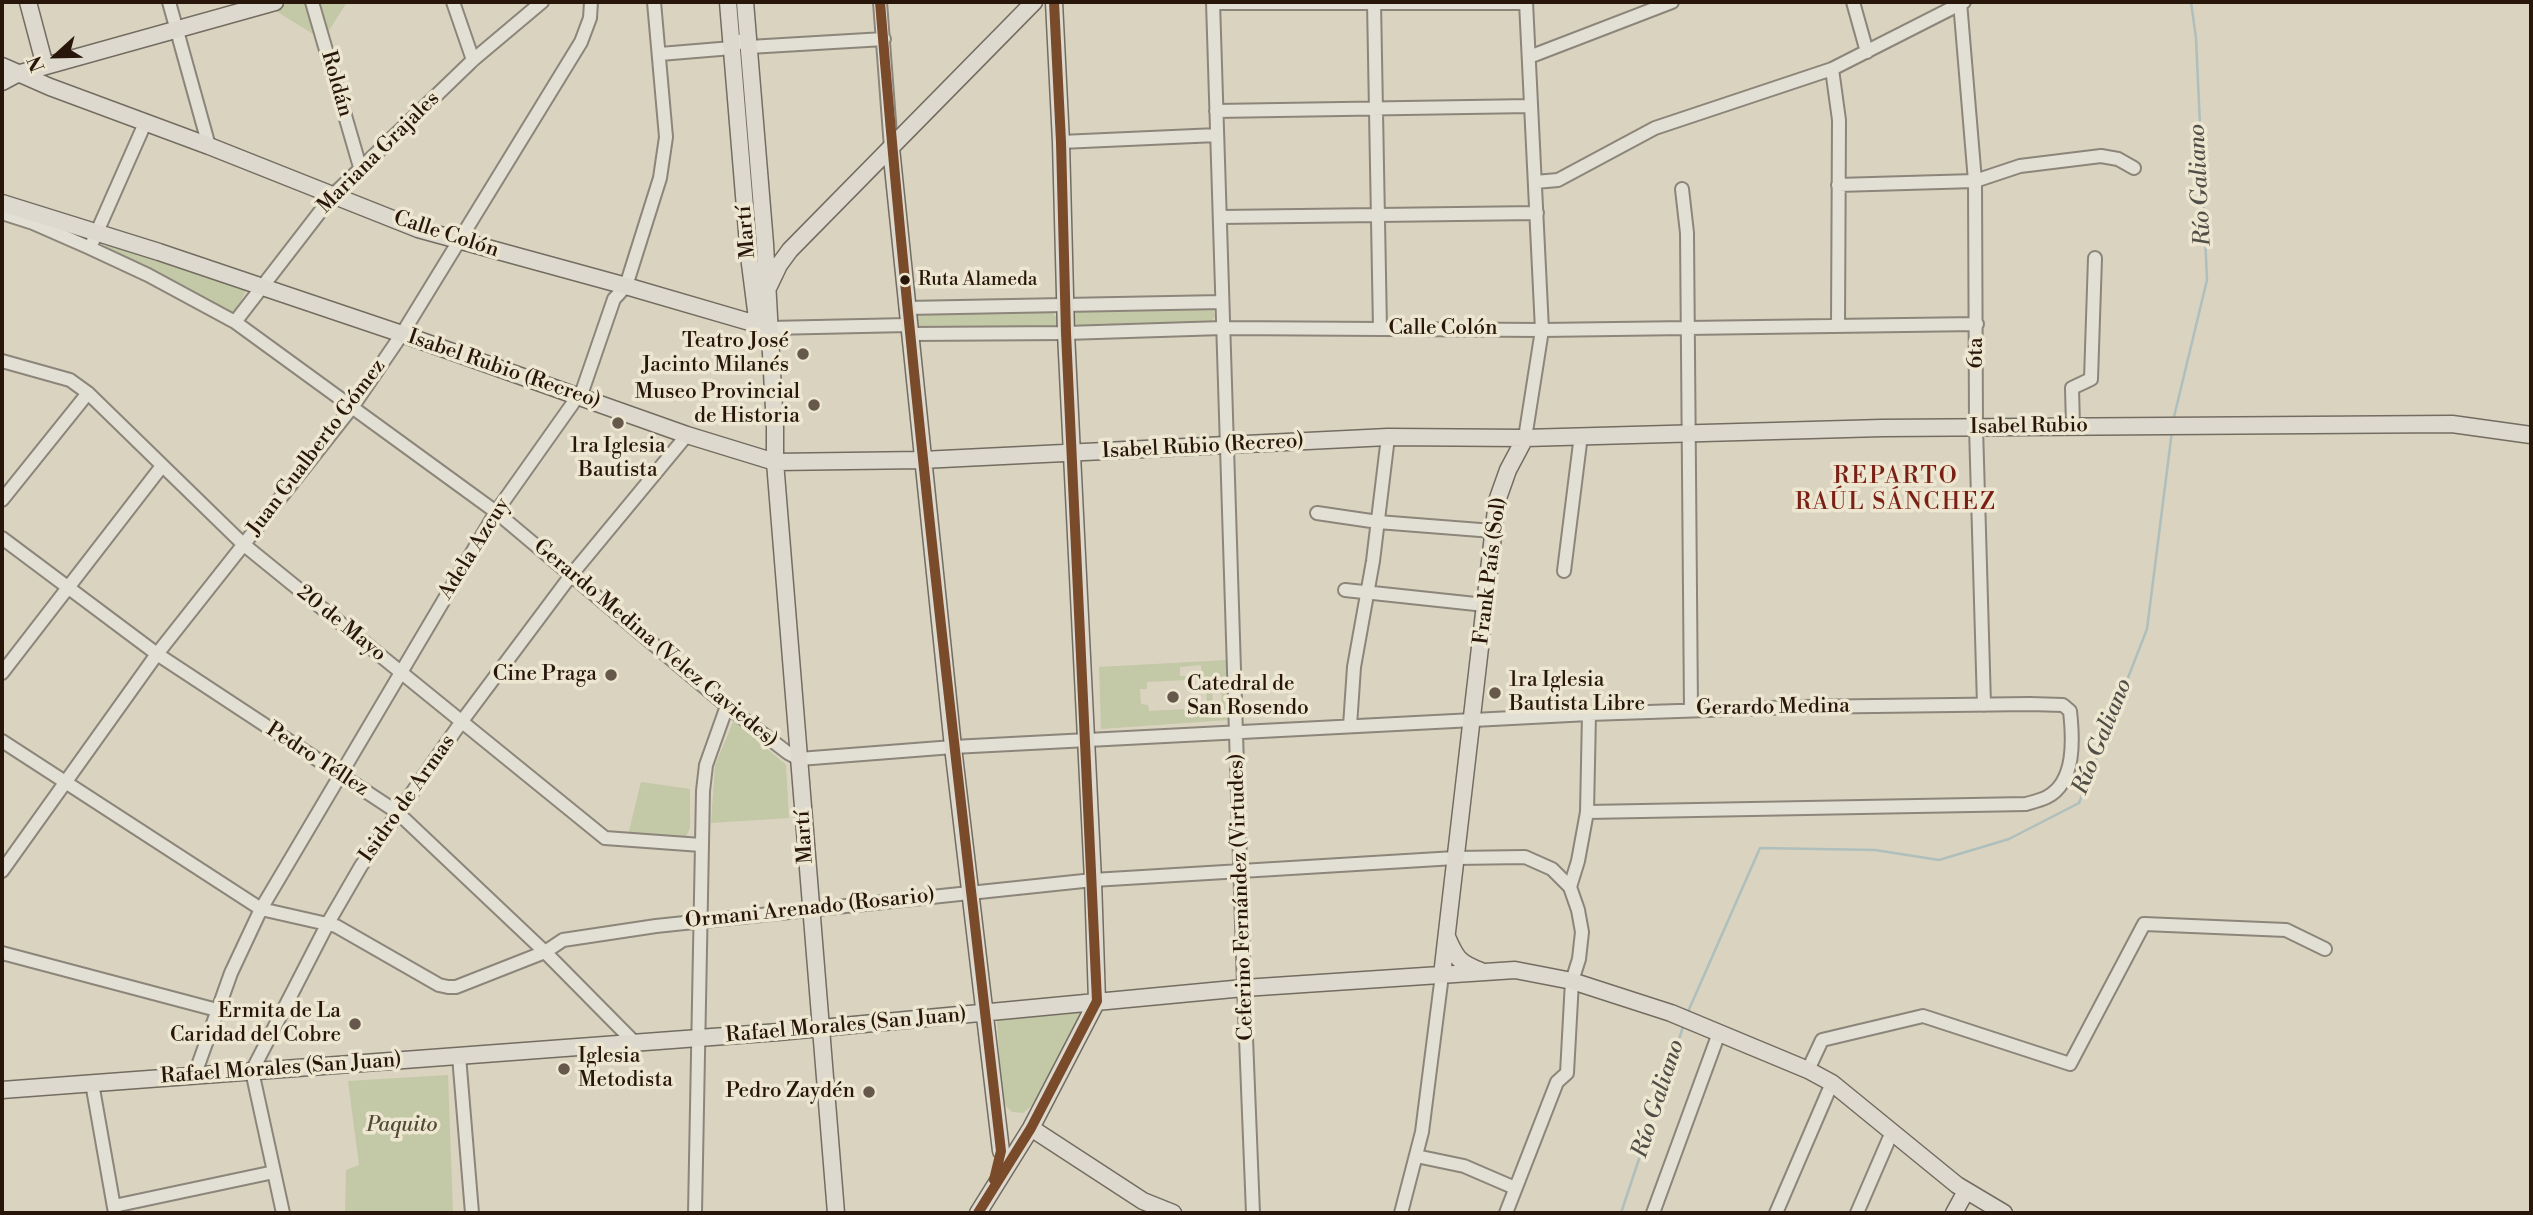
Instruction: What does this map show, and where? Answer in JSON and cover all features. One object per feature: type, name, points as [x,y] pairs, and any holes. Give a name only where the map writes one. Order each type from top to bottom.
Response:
[{"type":"main road","points":[[28,2],[45,66]]},
{"type":"main road","points":[[2,82],[17,74],[275,2]]},
{"type":"main road","name":"Martí","points":[[728,2],[749,256],[762,321],[775,427],[775,462],[836,1213]]},
{"type":"main road","name":"Martí","points":[[746,2],[765,244],[772,266],[762,321]]},
{"type":"main road","points":[[749,256],[772,266],[1033,3],[1054,9],[1071,453],[1097,1001],[1031,1128],[978,1213]]},
{"type":"main road","name":"Calle Colón","points":[[2,66],[418,229],[626,286],[741,321],[762,321]]},
{"type":"main road","points":[[891,148],[953,747],[1001,1151]]},
{"type":"main road","points":[[2,203],[93,240]]},
{"type":"main road","name":"Isabel Rubio (Recreo)","points":[[93,240],[159,252],[687,435],[775,462],[922,460],[1388,437],[1525,438]]},
{"type":"main road","points":[[765,244],[781,253],[790,250]]},
{"type":"main road","points":[[762,321],[767,293]]},
{"type":"main road","name":"Isabel Rubio","points":[[1525,438],[2073,426],[2452,425],[2531,435]]},
{"type":"main road","name":"Frank País (Sol)","points":[[1442,975],[1493,531],[1502,484],[1525,438]]},
{"type":"main road","points":[[1446,935],[1455,956],[1465,965],[1485,972]]},
{"type":"main road","name":"Rafael Morales (San Juan)","points":[[2,1090],[635,1044],[1244,988],[1515,970],[1572,982],[1671,1013],[1808,1070],[1832,1083],[1966,1191],[2004,1213]]},
{"type":"main road","points":[[991,1190],[1001,1151],[1010,1134],[1031,1128],[1151,1209],[1173,1213]]},
{"type":"main road","points":[[1954,1213],[1966,1191]]},
{"type":"street","points":[[169,2],[209,146]]},
{"type":"street","name":"Roldán","points":[[312,2],[360,167]]},
{"type":"street","points":[[453,2],[473,60]]},
{"type":"street","name":"Mariana Grajales","points":[[235,322],[260,286],[333,195],[473,60],[542,2]]},
{"type":"street","name":"Juan Gualberto Gómez","points":[[2,871],[157,654],[353,406],[402,334],[581,42],[590,18],[591,2]]},
{"type":"street","name":"Adela Azcuy","points":[[195,1074],[217,1010],[261,909],[496,512],[583,389],[614,299],[626,286],[660,177],[666,137],[654,2]]},
{"type":"street","points":[[880,2],[891,148]]},
{"type":"street","points":[[1374,2],[1380,329]]},
{"type":"street","points":[[906,308],[1222,302],[1213,3],[1526,2]]},
{"type":"street","name":"Frank País (Sol)","points":[[1525,438],[1542,330],[1526,2]]},
{"type":"street","points":[[1529,57],[1672,2]]},
{"type":"street","points":[[1853,2],[1867,52]]},
{"type":"street","points":[[1535,182],[1558,180],[1655,128],[1832,69],[1962,2]]},
{"type":"street","name":"6ta","points":[[1962,2],[1975,181],[1976,427],[1984,705]]},
{"type":"street","points":[[660,54],[732,48],[740,41],[749,47],[884,39]]},
{"type":"street","points":[[1832,69],[1839,120],[1839,326]]},
{"type":"street","points":[[1216,111],[1531,106]]},
{"type":"street","points":[[2,213],[93,240],[146,121]]},
{"type":"street","points":[[1061,142],[1217,135]]},
{"type":"street","points":[[1838,184],[1975,181],[2020,166],[2101,156],[2119,159],[2134,168]]},
{"type":"street","points":[[1682,189],[1687,233],[1691,710]]},
{"type":"street","points":[[1220,217],[1537,214]]},
{"type":"street","name":"Gerardo Medina (Velez Caviedes)","points":[[93,240],[148,275],[235,322],[353,406],[496,512],[727,706],[799,759],[953,747],[1473,719]]},
{"type":"street","points":[[2073,426],[2072,388],[2091,379],[2095,258]]},
{"type":"street","name":"Ceferino Fernández (Virtudes)","points":[[1222,302],[1253,1213]]},
{"type":"street","name":"Calle Colón","points":[[762,321],[909,330],[1066,333],[1223,328],[1542,330],[1977,324]]},
{"type":"street","name":"20 de Mayo","points":[[2,361],[70,380],[88,393],[243,544],[605,838],[701,845]]},
{"type":"street","points":[[2,500],[88,393]]},
{"type":"street","name":"Isidro de Armas","points":[[253,1071],[328,923],[397,812],[572,574],[687,435]]},
{"type":"street","points":[[1564,571],[1581,435]]},
{"type":"street","points":[[1350,726],[1354,667],[1378,522],[1388,437]]},
{"type":"street","points":[[2,673],[162,466]]},
{"type":"street","points":[[1317,513],[1378,522],[1493,531]]},
{"type":"street","name":"Pedro Téllez","points":[[2,538],[157,654],[397,812],[545,952],[635,1044]]},
{"type":"street","points":[[1345,590],[1485,605]]},
{"type":"street","name":"Gerardo Medina","points":[[1473,719],[1691,710],[1984,705],[2063,705],[2070,711],[2073,733],[2067,775],[2050,796],[2026,804],[1587,812]]},
{"type":"street","points":[[695,1213],[700,1038],[701,845],[706,765],[727,706]]},
{"type":"street","points":[[1570,887],[1587,812],[1588,713]]},
{"type":"street","points":[[2,741],[261,909]]},
{"type":"street","points":[[1455,858],[1525,857],[1552,869],[1570,887],[1582,932],[1579,959],[1572,982],[1567,1073],[1557,1082],[1506,1213]]},
{"type":"street","name":"Ormani Arenado (Rosario)","points":[[261,909],[328,923],[448,988],[545,952],[564,940],[700,921],[1093,880],[1455,858]]},
{"type":"street","points":[[1808,1070],[1822,1040],[1923,1016],[2070,1065],[2144,924],[2286,930],[2325,948]]},
{"type":"street","points":[[2,953],[217,1010]]},
{"type":"street","points":[[1401,1213],[1422,1132],[1442,975]]},
{"type":"street","points":[[1653,1213],[1719,1033]]},
{"type":"street","points":[[459,1056],[472,1213]]},
{"type":"street","points":[[253,1071],[283,1213]]},
{"type":"street","points":[[92,1083],[114,1210],[274,1172]]},
{"type":"street","points":[[1776,1213],[1832,1083]]},
{"type":"street","points":[[1857,1213],[1892,1132]]},
{"type":"street","points":[[1416,1156],[1464,1166],[1516,1188]]},
{"type":"green space","points":[[294,2],[308,2],[318,37],[271,8]]},
{"type":"green space","points":[[320,2],[347,2],[328,32],[320,6]]},
{"type":"green space","points":[[107,241],[244,287],[246,291],[232,313],[105,249]]},
{"type":"green space","points":[[1208,307],[1213,310],[1215,316],[1209,325],[1080,326],[1074,323],[1073,316],[1076,310]]},
{"type":"green space","points":[[1051,311],[1059,320],[1053,327],[921,328],[916,324],[915,317],[918,314]]},
{"type":"green space","points":[[1228,660],[1228,720],[1101,729],[1099,667]],"holes":[[[1201,665],[1201,676],[1180,676],[1180,667]],[[1206,679],[1207,708],[1149,711],[1148,705],[1141,704],[1140,689],[1147,689],[1147,682]],[[1212,683],[1221,683],[1222,714],[1213,714]]]},
{"type":"green space","points":[[734,720],[786,765],[789,818],[711,823],[715,765]]},
{"type":"green space","points":[[641,782],[690,789],[690,828],[686,837],[628,835]]},
{"type":"green space","points":[[1082,1013],[1034,1104],[1023,1113],[1012,1112],[1002,1102],[997,1020]]},
{"type":"green space","name":"Paquito","points":[[448,1075],[453,1213],[345,1213],[346,1170],[359,1165],[348,1081]]},
{"type":"waterway","name":"Río Galiano","points":[[2173,421],[2207,280],[2196,38],[2191,2]]},
{"type":"waterway","name":"Río Galiano","points":[[1687,1014],[1760,848],[1875,850],[1939,860],[2009,839],[2079,803],[2147,629],[2172,431]]},
{"type":"waterway","name":"Río Galiano","points":[[1621,1213],[1684,1024]]},
{"type":"transit line","points":[[880,2],[920,433],[1001,1151],[994,1180]]},
{"type":"transit line","points":[[978,1213],[1031,1128],[1097,1001],[1066,333],[1054,2]]},
{"type":"place","name":"Ruta Alameda","points":[[905,280]]},
{"type":"place","name":"Teatro José Jacinto Milanés","points":[[803,354]]},
{"type":"place","name":"Museo Provincial de Historia","points":[[814,405]]},
{"type":"place","name":"1ra Iglesia Bautista","points":[[618,423]]},
{"type":"place","name":"Cine Praga","points":[[611,675]]},
{"type":"place","name":"1ra Iglesia Bautista Libre","points":[[1495,693]]},
{"type":"place","name":"Catedral de San Rosendo","points":[[1173,697]]},
{"type":"place","name":"Ermita de La Caridad del Cobre","points":[[355,1024]]},
{"type":"place","name":"Iglesia Metodista","points":[[564,1069]]},
{"type":"place","name":"Pedro Zaydén","points":[[869,1092]]},
{"type":"district","name":"REPARTO RAÚL SÁNCHEZ","points":[[1896,490]]}]
